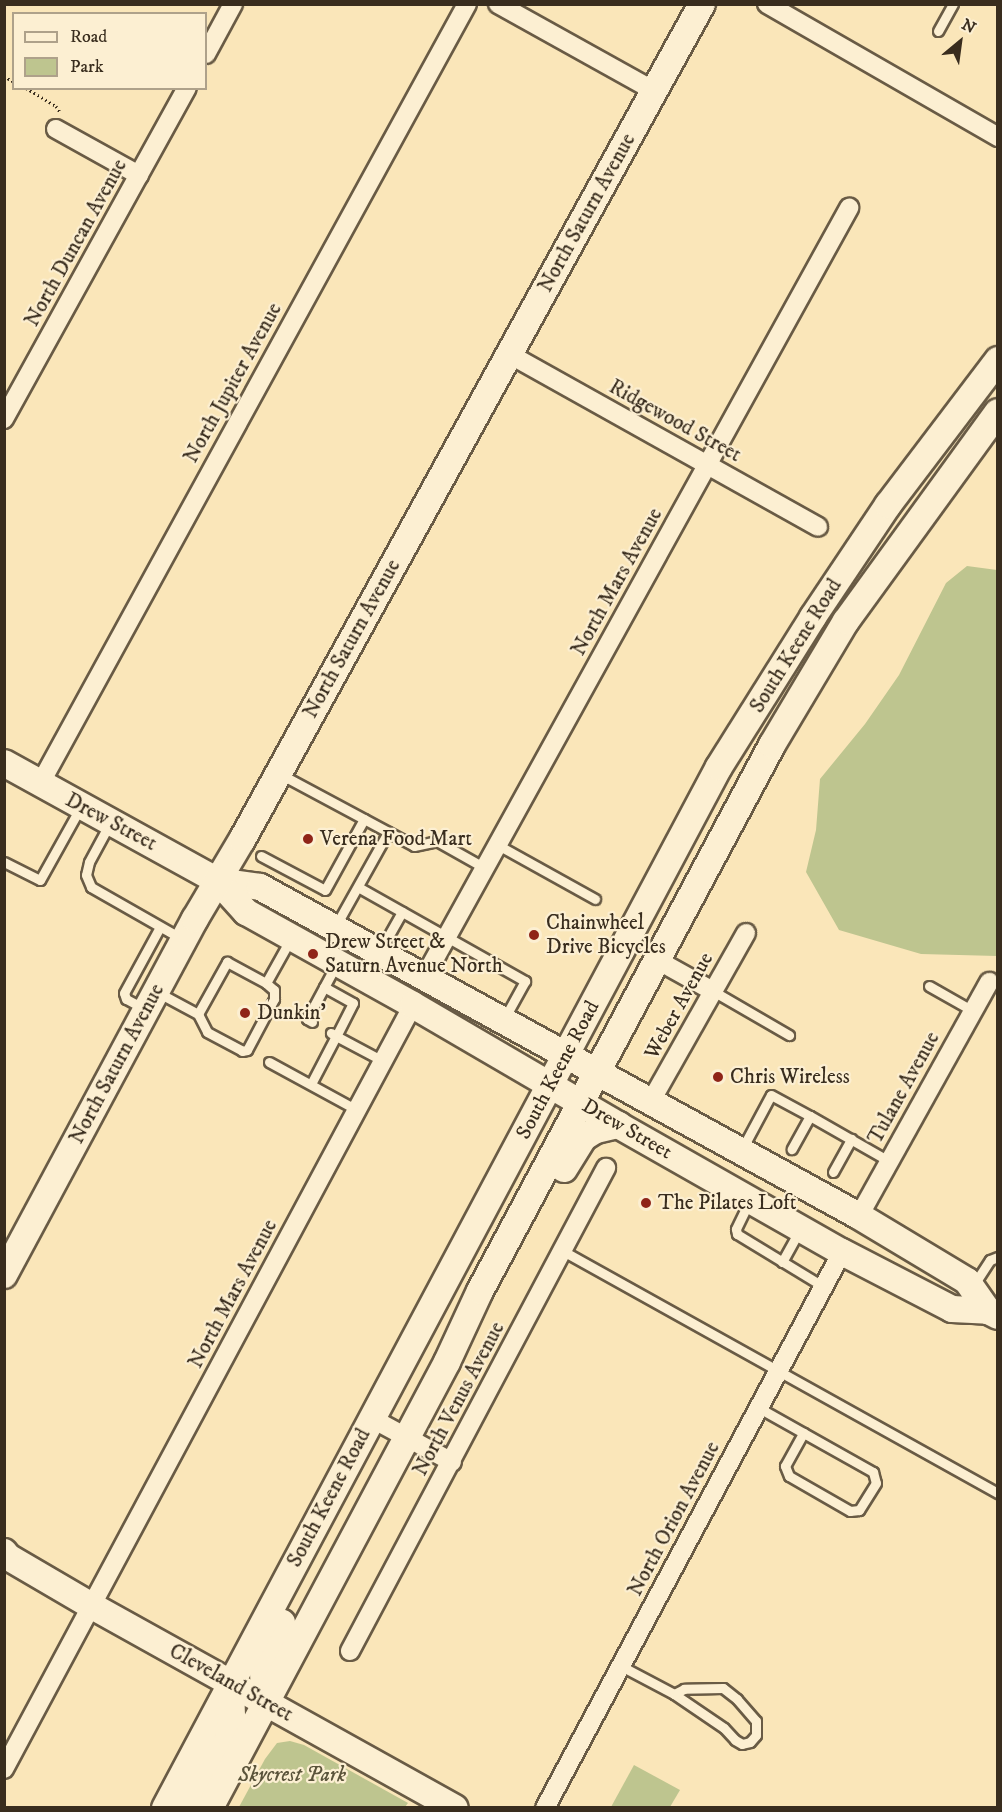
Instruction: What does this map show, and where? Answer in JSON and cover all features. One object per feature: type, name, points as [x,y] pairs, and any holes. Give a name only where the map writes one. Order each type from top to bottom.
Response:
[{"type":"main road","name":"North Saturn Avenue","points":[[4,1275],[184,940],[702,4]]},
{"type":"main road","name":"South Keene Road","points":[[210,1808],[447,1362],[573,1078],[719,768],[825,598],[888,505],[998,360]]},
{"type":"main road","name":"South Keene Road","points":[[165,1808],[537,1108],[614,1041],[772,746],[846,621],[998,412]]},
{"type":"main road","name":"Drew Street","points":[[4,763],[218,880],[306,896],[334,929],[529,1035],[618,1125],[842,1252],[952,1309],[993,1314]]},
{"type":"main road","name":"Drew Street","points":[[218,880],[246,912],[413,1005],[573,1078],[651,1101],[858,1216],[967,1281],[993,1314]]},
{"type":"main road","points":[[364,978],[418,995],[526,1055],[628,1105],[792,1197],[858,1216]]},
{"type":"main road","points":[[447,1362],[504,1281],[577,1145],[596,1130],[618,1125]]},
{"type":"main road","points":[[266,1702],[262,1683],[268,1648],[328,1537],[347,1463]]},
{"type":"main road","name":"Cleveland Street","points":[[6,1556],[455,1808]]},
{"type":"main road","points":[[191,1808],[228,1739],[232,1716],[231,1683]]},
{"type":"street","points":[[207,52],[233,4]]},
{"type":"street","name":"North Jupiter Avenue","points":[[40,784],[467,4]]},
{"type":"street","points":[[498,4],[654,91]]},
{"type":"street","points":[[767,4],[998,137]]},
{"type":"street","name":"North Duncan Avenue","points":[[4,419],[186,90]]},
{"type":"street","points":[[56,129],[139,175]]},
{"type":"street","name":"North Mars Avenue","points":[[424,978],[849,208]]},
{"type":"street","name":"Ridgewood Street","points":[[509,354],[818,527]]},
{"type":"street","name":"Weber Avenue","points":[[651,1101],[746,933]]},
{"type":"street","points":[[657,960],[713,991]]},
{"type":"street","name":"Tulane Avenue","points":[[858,1216],[989,982]]},
{"type":"street","name":"North Mars Avenue","points":[[4,1769],[413,1005]]},
{"type":"street","name":"North Venus Avenue","points":[[350,1651],[606,1168]]},
{"type":"street","name":"North Orion Avenue","points":[[545,1808],[842,1252]]},
{"type":"street","points":[[371,1418],[452,1462]]},
{"type":"lane","points":[[938,31],[953,4]]},
{"type":"lane","points":[[278,773],[414,846],[437,841],[485,868]]},
{"type":"lane","points":[[4,862],[40,880],[81,806]]},
{"type":"lane","points":[[261,856],[306,896],[323,891],[327,889],[364,819]]},
{"type":"lane","points":[[110,822],[89,862],[86,875],[91,887],[184,940]]},
{"type":"lane","points":[[334,929],[388,832]]},
{"type":"lane","points":[[498,845],[595,898]]},
{"type":"lane","points":[[358,887],[525,981],[503,1021]]},
{"type":"lane","points":[[379,953],[402,912]]},
{"type":"lane","points":[[160,927],[124,993],[126,999],[151,1001],[198,1014],[207,1032],[242,1051],[248,1050],[274,999],[274,990],[266,983],[227,962],[198,1014]]},
{"type":"lane","points":[[266,983],[291,938]]},
{"type":"lane","points":[[312,1022],[307,1019],[318,1005],[324,987],[337,963]]},
{"type":"lane","points":[[929,986],[973,1011]]},
{"type":"lane","points":[[310,1084],[342,1018],[353,1003],[324,987]]},
{"type":"lane","points":[[713,991],[789,1035]]},
{"type":"lane","points":[[334,1034],[382,1061]]},
{"type":"lane","points":[[269,1062],[357,1110]]},
{"type":"lane","points":[[740,1151],[771,1095],[889,1161]]},
{"type":"lane","points":[[792,1149],[810,1116]]},
{"type":"lane","points":[[833,1172],[851,1139]]},
{"type":"lane","points":[[751,1200],[735,1232],[824,1287]]},
{"type":"lane","points":[[782,1262],[801,1228]]},
{"type":"lane","points":[[563,1251],[998,1493]]},
{"type":"lane","points":[[972,1288],[990,1260],[998,1257]]},
{"type":"lane","points":[[759,1408],[873,1472],[876,1483],[859,1510],[850,1511],[789,1476],[785,1466],[803,1433]]},
{"type":"lane","points":[[621,1666],[674,1694],[724,1728],[742,1744],[750,1742],[756,1735],[756,1721],[737,1699],[723,1688],[684,1689],[674,1694]]},
{"type":"path","points":[[29,90],[60,112],[56,129]]},
{"type":"green space","points":[[967,566],[997,570],[997,956],[921,954],[839,930],[806,872],[816,830],[820,779],[865,724],[899,675],[946,583]]},
{"type":"green space","name":"Skycrest Park","points":[[290,1741],[304,1745],[408,1803],[405,1807],[239,1807],[265,1759],[277,1743]]},
{"type":"green space","points":[[634,1765],[680,1790],[670,1807],[611,1807]]},
{"type":"place","name":"Verena Food Mart","points":[[308,839]]},
{"type":"place","name":"Chainwheel Drive Bicycles","points":[[534,935]]},
{"type":"place","name":"Drew Street & Saturn Avenue North","points":[[313,954]]},
{"type":"place","name":"Dunkin'","points":[[245,1013]]},
{"type":"place","name":"Chris Wireless","points":[[718,1077]]},
{"type":"place","name":"The Pilates Loft","points":[[646,1203]]}]
